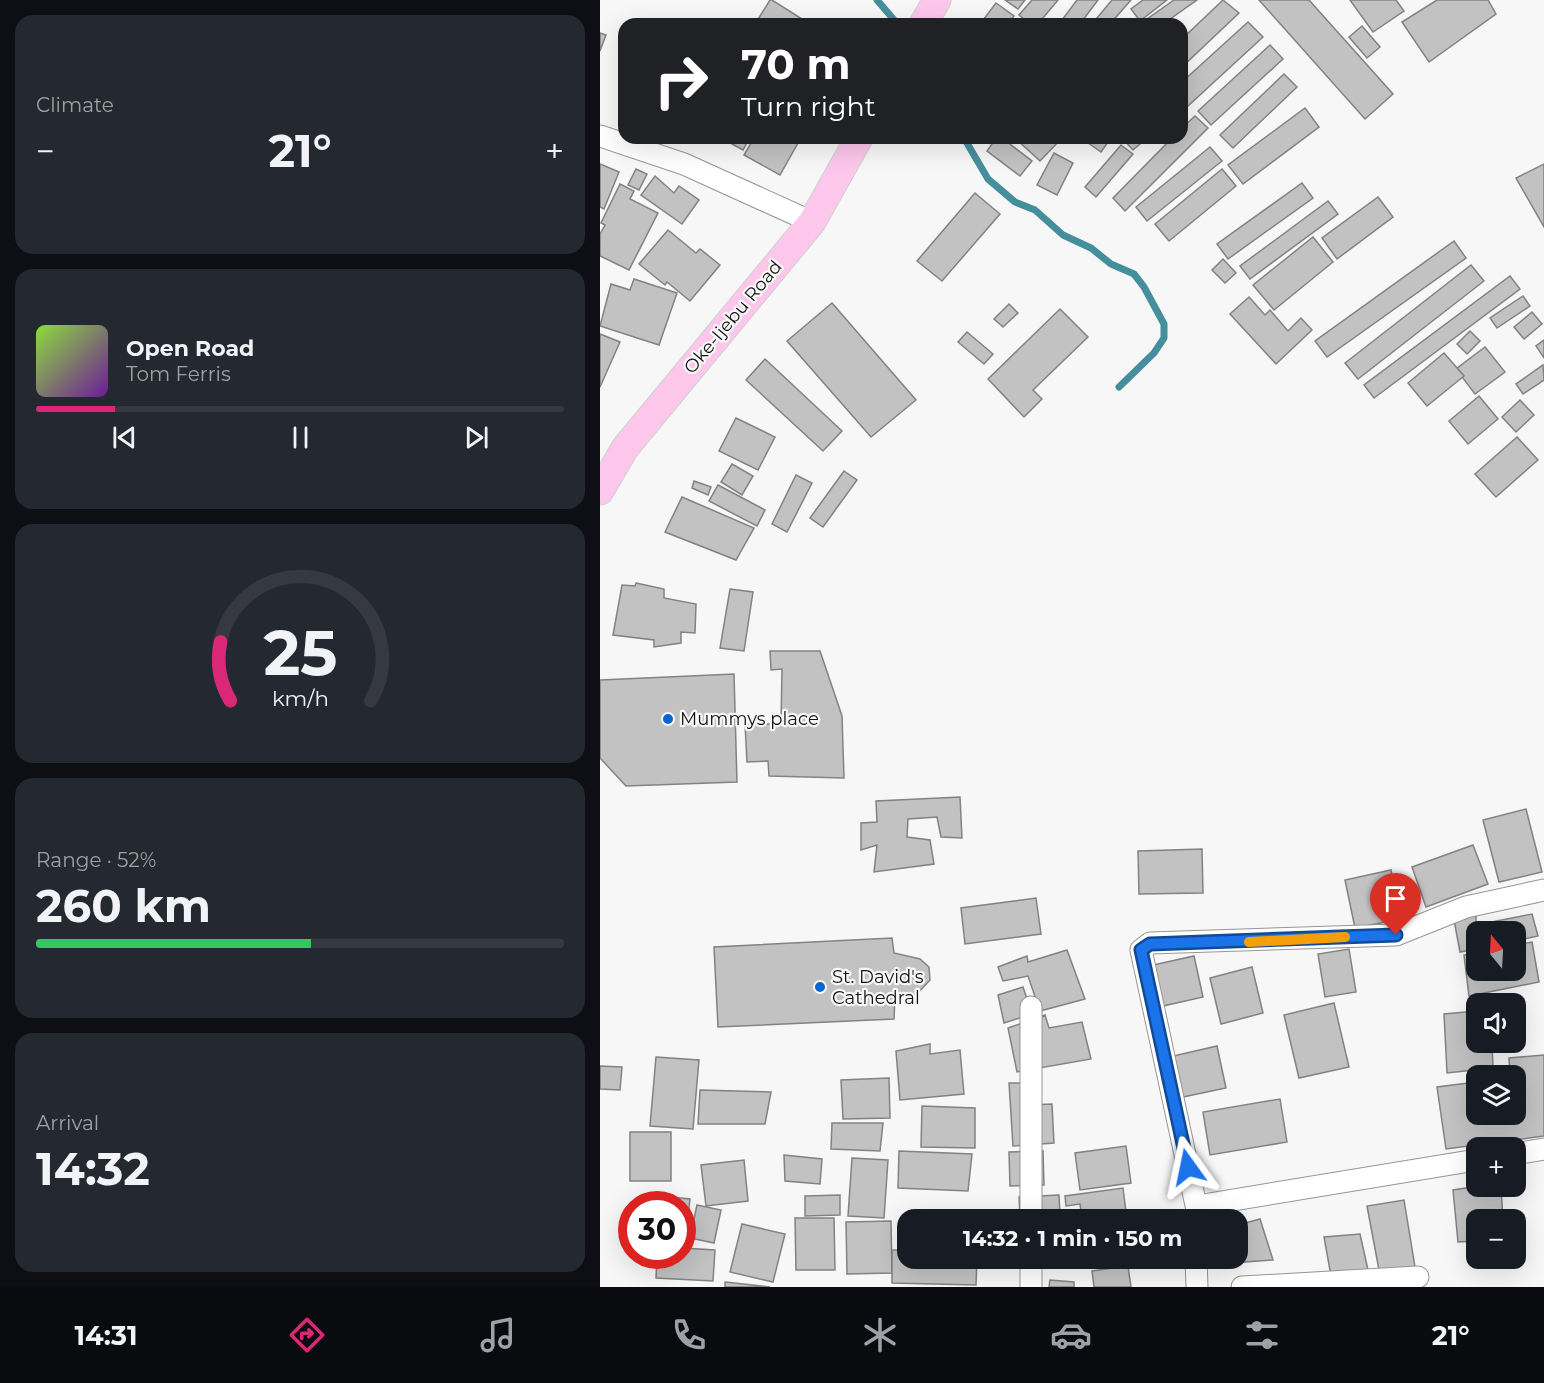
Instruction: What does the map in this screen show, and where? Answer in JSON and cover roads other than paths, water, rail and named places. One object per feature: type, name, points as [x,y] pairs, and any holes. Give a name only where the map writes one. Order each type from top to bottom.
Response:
[{"type":"main road","points":[[926,18],[937,0]]},
{"type":"main road","name":"Oke-Ijebu Road","points":[[600,491],[625,448],[812,222],[856,144]]},
{"type":"street","points":[[600,136],[618,142]]},
{"type":"street","points":[[624,144],[684,164],[812,222]]},
{"type":"street","points":[[1195,1209],[1141,950],[1150,944],[1396,935],[1466,907],[1544,890]]},
{"type":"street","points":[[1031,1007],[1031,1209]]},
{"type":"street","points":[[1526,1152],[1544,1149]]},
{"type":"street","points":[[1203,1209],[1209,1204],[1466,1162]]},
{"type":"street","points":[[1031,1269],[1031,1287]]},
{"type":"street","points":[[1196,1269],[1197,1287]]},
{"type":"street","points":[[1242,1287],[1418,1277]]},
{"type":"waterway","points":[[877,0],[892,18]]},
{"type":"waterway","points":[[968,144],[988,179],[1015,202],[1035,210],[1063,235],[1091,248],[1111,264],[1134,274],[1144,287],[1164,324],[1164,338],[1154,353],[1119,387]]},
{"type":"place","name":"Mummys place","points":[[668,719]]},
{"type":"place","name":"St. David's Cathedral","points":[[820,987]]}]
